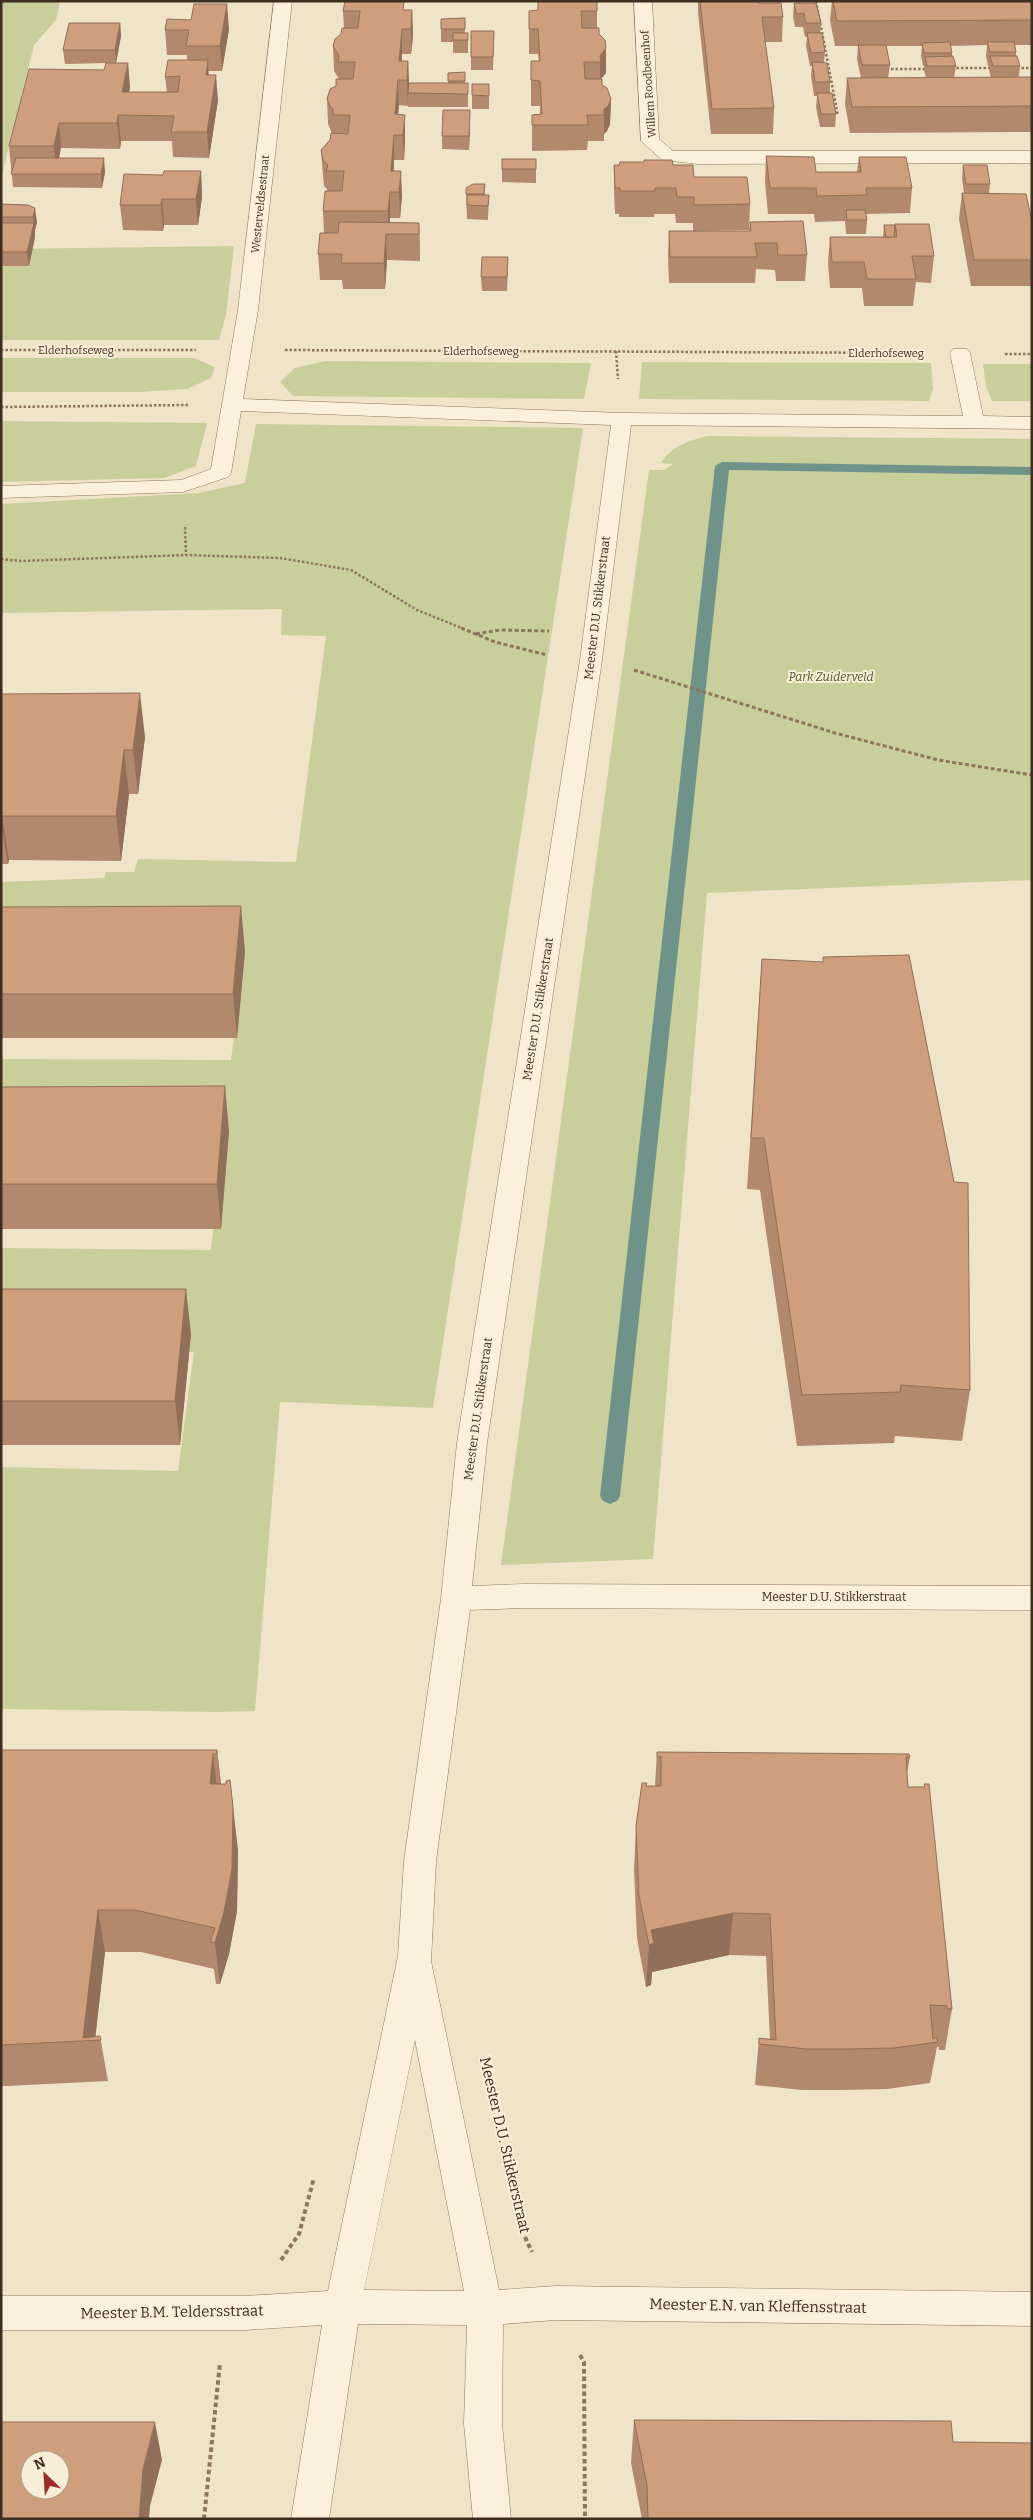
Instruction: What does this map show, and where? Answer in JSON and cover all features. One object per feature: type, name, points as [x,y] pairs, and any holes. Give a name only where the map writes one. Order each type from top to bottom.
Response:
[{"type":"street","name":"Westerveldsestraat","points":[[231,405],[248,310],[283,1]]},
{"type":"street","name":"Willem Roodbeenhof","points":[[643,1],[650,141],[668,156],[698,158],[1032,157]]},
{"type":"street","points":[[960,353],[974,422]]},
{"type":"street","points":[[1,492],[183,486],[221,472],[231,405],[622,419],[1032,423]]},
{"type":"street","name":"Meester D.U. Stikkerstraat","points":[[310,2519],[343,2307],[415,1956],[420,1861],[456,1599],[472,1443],[591,660],[622,419]]},
{"type":"street","name":"Meester D.U. Stikkerstraat","points":[[456,1599],[524,1596],[1032,1598]]},
{"type":"street","name":"Meester D.U. Stikkerstraat","points":[[415,1956],[484,2308],[483,2424],[492,2519]]},
{"type":"street","name":"Meester E.N. van Kleffensstraat","points":[[484,2308],[556,2303],[1032,2309]]},
{"type":"street","name":"Meester B.M. Teldersstraat","points":[[1,2313],[245,2313],[343,2307],[484,2308]]},
{"type":"path","points":[[816,1],[846,158]]},
{"type":"path","points":[[891,69],[929,68]]},
{"type":"path","points":[[947,68],[994,68]]},
{"type":"path","points":[[1013,68],[1032,68]]},
{"type":"path","name":"Elderhofseweg","points":[[1,350],[1032,354]]},
{"type":"path","points":[[1,406],[231,405]]},
{"type":"path","points":[[1,559],[21,561],[186,555],[280,558],[351,570],[417,610],[495,642],[539,654],[591,660],[634,670],[835,733],[929,758],[1032,775]]},
{"type":"path","points":[[475,634],[500,630],[552,631]]},
{"type":"path","points":[[204,2519],[217,2378],[222,2352],[245,2313],[299,2234],[316,2169]]},
{"type":"path","name":"Meester D.U. Stikkerstraat","points":[[522,2231],[584,2362],[585,2519]]},
{"type":"green space","points":[[1,1],[60,1],[56,20],[34,45],[1,179]]},
{"type":"green space","points":[[234,246],[226,315],[219,340],[1,340],[1,249]]},
{"type":"green space","points":[[1,358],[194,358],[215,367],[211,378],[187,389],[139,392],[1,392]]},
{"type":"green space","points":[[325,361],[591,363],[584,399],[293,396],[280,382],[295,368]]},
{"type":"green space","points":[[642,362],[931,363],[933,389],[929,401],[639,399]]},
{"type":"green space","points":[[983,364],[1032,364],[1032,401],[992,401],[986,387]]},
{"type":"green space","points":[[1,421],[207,423],[196,466],[164,478],[1,482]]},
{"type":"green space","points":[[256,424],[583,428],[433,1408],[280,1402],[255,1711],[1,1709],[1,1467],[178,1471],[194,1352],[1,1346],[1,1248],[211,1250],[221,1151],[1,1149],[1,1059],[231,1060],[242,975],[1,969],[1,882],[104,878],[106,872],[134,872],[138,859],[296,862],[326,636],[281,635],[282,609],[1,613],[1,504],[198,493],[245,483]]},
{"type":"green space","name":"Park Zuiderveld","points":[[707,436],[1032,439],[1032,880],[707,893],[653,1559],[501,1565],[649,470],[664,470],[673,464],[661,463],[675,448]]},
{"type":"building","points":[[345,1],[404,1],[403,10],[412,10],[411,29],[402,29],[399,61],[408,61],[407,80],[398,80],[395,114],[405,115],[403,135],[394,135],[391,171],[401,171],[399,192],[390,192],[388,211],[323,211],[325,191],[342,191],[344,171],[326,171],[328,165],[323,160],[321,150],[330,140],[331,133],[348,134],[350,115],[333,115],[333,109],[327,99],[330,89],[336,86],[336,79],[353,79],[355,62],[338,62],[339,56],[333,46],[335,39],[341,34],[342,28],[358,28],[360,11],[343,11]]},
{"type":"building","points":[[538,1],[597,1],[597,11],[581,11],[582,28],[599,28],[599,34],[605,40],[606,48],[600,56],[601,62],[584,62],[585,79],[602,79],[602,85],[607,88],[611,99],[608,106],[604,109],[604,115],[587,115],[588,125],[532,125],[532,115],[542,114],[540,81],[531,80],[531,61],[540,61],[538,29],[529,29],[529,11],[538,10]]},
{"type":"building","points":[[700,1],[781,3],[783,17],[762,17],[774,108],[712,109]]},
{"type":"building","points":[[833,1],[1032,1],[1032,20],[837,21]]},
{"type":"building","points":[[794,3],[816,3],[821,23],[806,23],[804,13],[796,14]]},
{"type":"building","points":[[194,4],[227,4],[220,46],[186,46],[189,30],[165,30],[167,19],[191,20]]},
{"type":"building","points":[[465,18],[465,29],[441,29],[441,19]]},
{"type":"building","points":[[69,23],[120,23],[115,50],[63,50]]},
{"type":"building","points":[[471,31],[494,31],[493,57],[471,57]]},
{"type":"building","points":[[453,33],[468,33],[468,40],[453,40]]},
{"type":"building","points":[[807,33],[822,33],[825,52],[811,53]]},
{"type":"building","points":[[950,42],[952,53],[924,53],[922,43]]},
{"type":"building","points":[[987,42],[1014,42],[1016,52],[990,52]]},
{"type":"building","points":[[858,45],[886,45],[890,65],[862,65]]},
{"type":"building","points":[[953,56],[956,66],[927,66],[925,57]]},
{"type":"building","points":[[990,56],[1017,56],[1020,66],[993,66]]},
{"type":"building","points":[[168,60],[208,60],[206,75],[216,75],[207,132],[171,132],[174,116],[118,115],[117,123],[59,123],[54,146],[9,146],[29,69],[104,70],[106,63],[128,63],[122,92],[178,92],[180,76],[165,77]]},
{"type":"building","points":[[812,62],[827,63],[830,82],[815,82]]},
{"type":"building","points":[[465,72],[465,81],[448,81],[448,73]]},
{"type":"building","points":[[1032,77],[1032,106],[852,107],[847,78]]},
{"type":"building","points":[[409,83],[468,83],[468,94],[408,93]]},
{"type":"building","points":[[472,84],[489,84],[489,96],[472,95]]},
{"type":"building","points":[[817,93],[832,93],[836,114],[821,114]]},
{"type":"building","points":[[443,110],[470,110],[469,136],[442,136]]},
{"type":"building","points":[[766,156],[814,157],[816,172],[861,172],[859,157],[906,157],[912,188],[866,188],[867,195],[817,196],[816,188],[770,188]]},
{"type":"building","points":[[16,158],[104,158],[101,174],[11,174]]},
{"type":"building","points":[[502,159],[536,159],[536,169],[502,169]]},
{"type":"building","points":[[644,160],[672,160],[673,165],[693,165],[694,177],[747,177],[750,204],[694,205],[694,197],[677,197],[676,188],[655,188],[655,191],[620,191],[620,188],[615,188],[614,165],[619,165],[620,162],[644,162]]},
{"type":"building","points":[[963,165],[987,165],[990,184],[966,184]]},
{"type":"building","points":[[164,171],[201,171],[196,199],[162,199],[161,205],[120,205],[124,174],[163,175]]},
{"type":"building","points":[[473,184],[485,184],[484,194],[466,194],[466,188]]},
{"type":"building","points":[[962,193],[1026,194],[1032,222],[1032,260],[974,260]]},
{"type":"building","points":[[467,195],[489,195],[488,206],[467,205]]},
{"type":"building","points":[[1,204],[28,205],[35,208],[33,217],[1,217]]},
{"type":"building","points":[[846,210],[865,210],[867,220],[847,220]]},
{"type":"building","points":[[803,221],[807,255],[778,255],[777,243],[755,243],[757,257],[670,257],[669,231],[751,231],[750,222]]},
{"type":"building","points":[[339,222],[419,223],[419,234],[386,234],[384,263],[341,263],[342,254],[318,254],[320,233],[338,233]]},
{"type":"building","points":[[1,223],[34,223],[27,252],[1,252]]},
{"type":"building","points":[[895,224],[929,224],[934,256],[912,256],[916,279],[867,279],[864,262],[832,262],[830,237],[897,237]]},
{"type":"building","points":[[884,225],[895,225],[894,237],[886,237]]},
{"type":"building","points":[[482,257],[508,257],[507,277],[481,277]]},
{"type":"building","points":[[140,693],[133,750],[124,750],[116,816],[2,816],[1,820],[1,694]]},
{"type":"building","points":[[241,906],[233,994],[1,994],[1,907]]},
{"type":"building","points":[[909,955],[954,1182],[968,1183],[970,1390],[901,1385],[900,1392],[802,1395],[764,1138],[751,1138],[762,959],[823,962],[823,957]]},
{"type":"building","points":[[225,1086],[217,1184],[1,1184],[1,1087]]},
{"type":"building","points":[[1,1289],[186,1289],[175,1401],[1,1401]]},
{"type":"building","points":[[1,1750],[217,1750],[217,1754],[213,1754],[210,1784],[226,1784],[226,1781],[230,1780],[233,1807],[232,1869],[224,1912],[215,1943],[210,1942],[215,1928],[135,1910],[98,1910],[83,2038],[100,2036],[101,2040],[1,2045]]},
{"type":"building","points":[[657,1752],[909,1754],[910,1757],[906,1757],[908,1787],[925,1787],[924,1784],[929,1784],[952,2009],[947,2009],[947,2006],[930,2005],[933,2039],[936,2037],[938,2042],[894,2048],[849,2049],[807,2049],[759,2044],[759,2038],[776,2040],[770,1914],[733,1913],[651,1930],[654,1943],[649,1945],[639,1896],[636,1826],[642,1783],[647,1783],[646,1786],[661,1786],[661,1756],[657,1757]]},
{"type":"building","points":[[634,2420],[951,2421],[953,2442],[1032,2443],[1032,2519],[648,2519],[647,2485]]},
{"type":"building","points":[[1,2422],[155,2422],[143,2469],[139,2519],[1,2519]]},
{"type":"waterway","points":[[610,1496],[722,466],[1032,471]]}]
